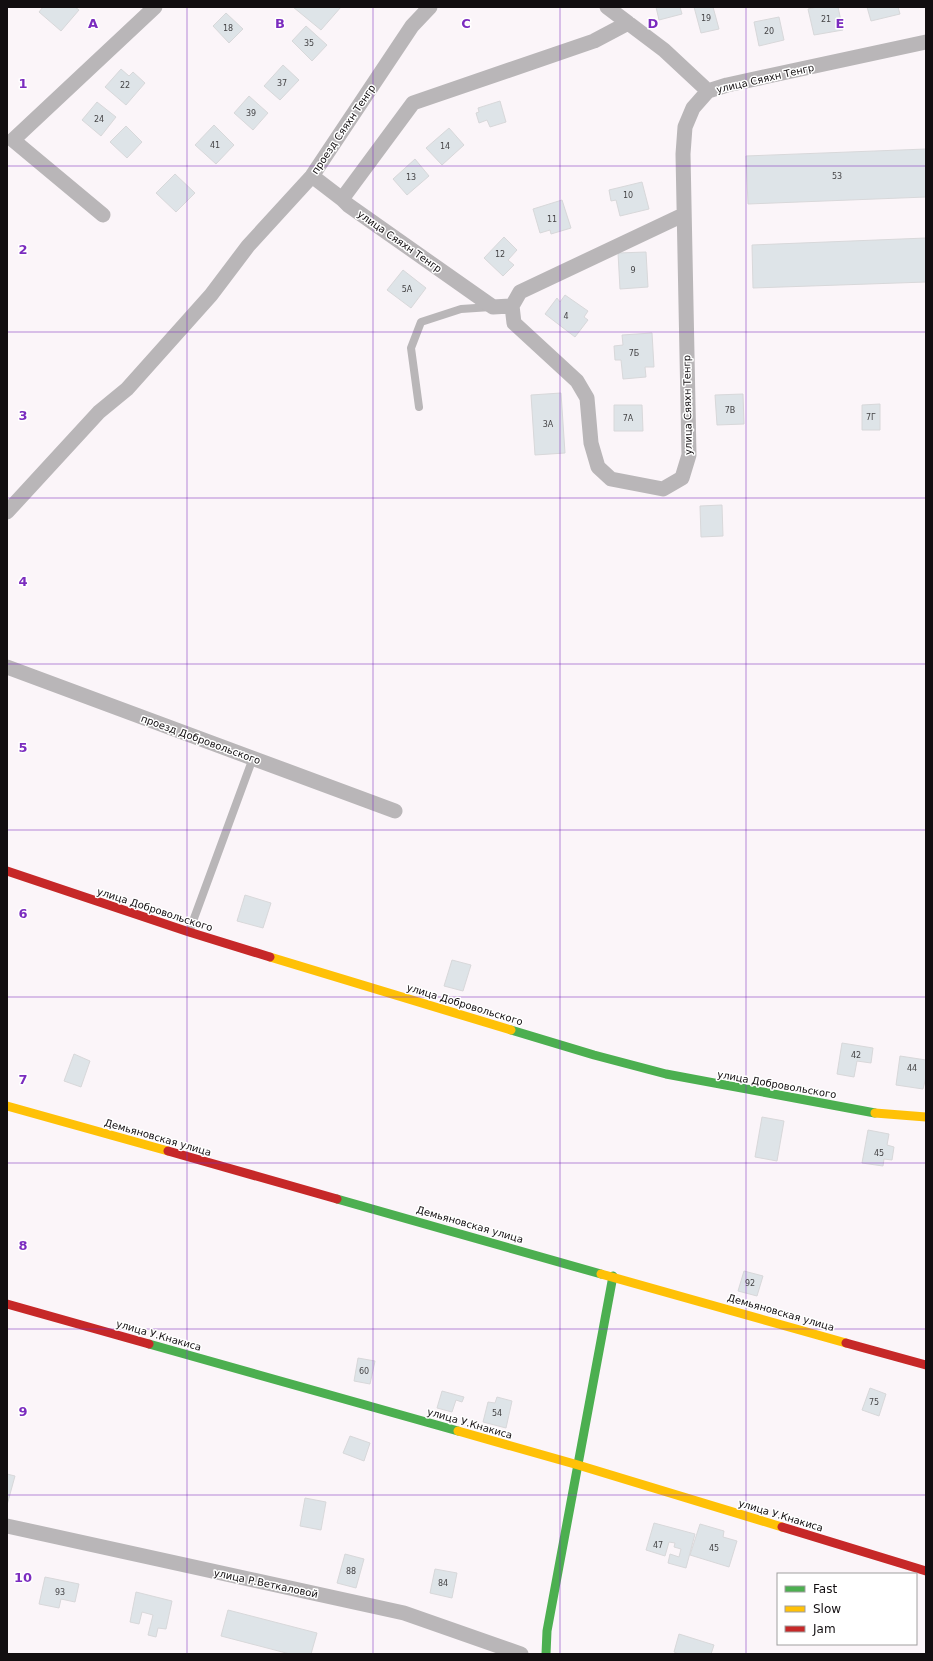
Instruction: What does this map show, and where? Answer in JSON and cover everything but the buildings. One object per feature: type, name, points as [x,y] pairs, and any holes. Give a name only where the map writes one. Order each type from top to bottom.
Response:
[{"type":"street","points":[[103,215],[10,137],[155,7]]},
{"type":"street","name":"проезд Сяяхн Тенгр","points":[[7,512],[99,412],[127,389],[211,295],[248,246],[312,176],[412,26],[430,7]]},
{"type":"street","points":[[607,7],[664,50],[708,91]]},
{"type":"street","points":[[342,198],[413,103],[594,40],[628,23]]},
{"type":"street","name":"улица Сяяхн Тенгр","points":[[512,306],[514,323],[577,381],[587,398],[591,443],[598,467],[611,479],[663,489],[682,478],[689,455],[683,215],[683,154],[685,127],[693,108],[708,91],[727,85],[926,42]]},
{"type":"street","name":"улица Сяяхн Тенгр","points":[[312,176],[342,198],[348,205],[493,307]]},
{"type":"street","points":[[493,307],[512,306],[520,292],[683,215]]},
{"type":"street","name":"проезд Добровольского","points":[[7,667],[395,812]]},
{"type":"street","name":"улица Добровольского","points":[[7,871],[189,932],[594,1055],[666,1074],[874,1113],[926,1116]]},
{"type":"street","name":"Демьяновская улица","points":[[7,1106],[926,1365]]},
{"type":"street","points":[[546,1654],[547,1632],[613,1276]]},
{"type":"street","name":"улица У.Кнакиса","points":[[7,1304],[578,1465],[926,1570]]},
{"type":"street","name":"улица Р.Веткаловой","points":[[7,1526],[404,1614],[521,1654]]},
{"type":"lane","points":[[419,407],[410,348],[421,322],[461,309],[493,307]]},
{"type":"lane","points":[[189,932],[253,758]]},
{"type":"traffic: fast","points":[[511,1030],[594,1055],[666,1074],[875,1113]]},
{"type":"traffic: fast","points":[[337,1199],[601,1274]]},
{"type":"traffic: fast","points":[[546,1654],[547,1631],[613,1276]]},
{"type":"traffic: fast","points":[[149,1344],[458,1431]]},
{"type":"traffic: slow","points":[[270,957],[511,1030]]},
{"type":"traffic: slow","points":[[7,1106],[168,1151]]},
{"type":"traffic: slow","points":[[875,1113],[926,1117]]},
{"type":"traffic: slow","points":[[601,1274],[846,1343]]},
{"type":"traffic: slow","points":[[458,1431],[578,1465],[782,1527]]},
{"type":"traffic: jam","points":[[7,871],[189,932],[270,957]]},
{"type":"traffic: jam","points":[[168,1151],[337,1199]]},
{"type":"traffic: jam","points":[[7,1304],[149,1344]]},
{"type":"traffic: jam","points":[[846,1343],[926,1365]]},
{"type":"traffic: jam","points":[[782,1527],[926,1571]]}]
